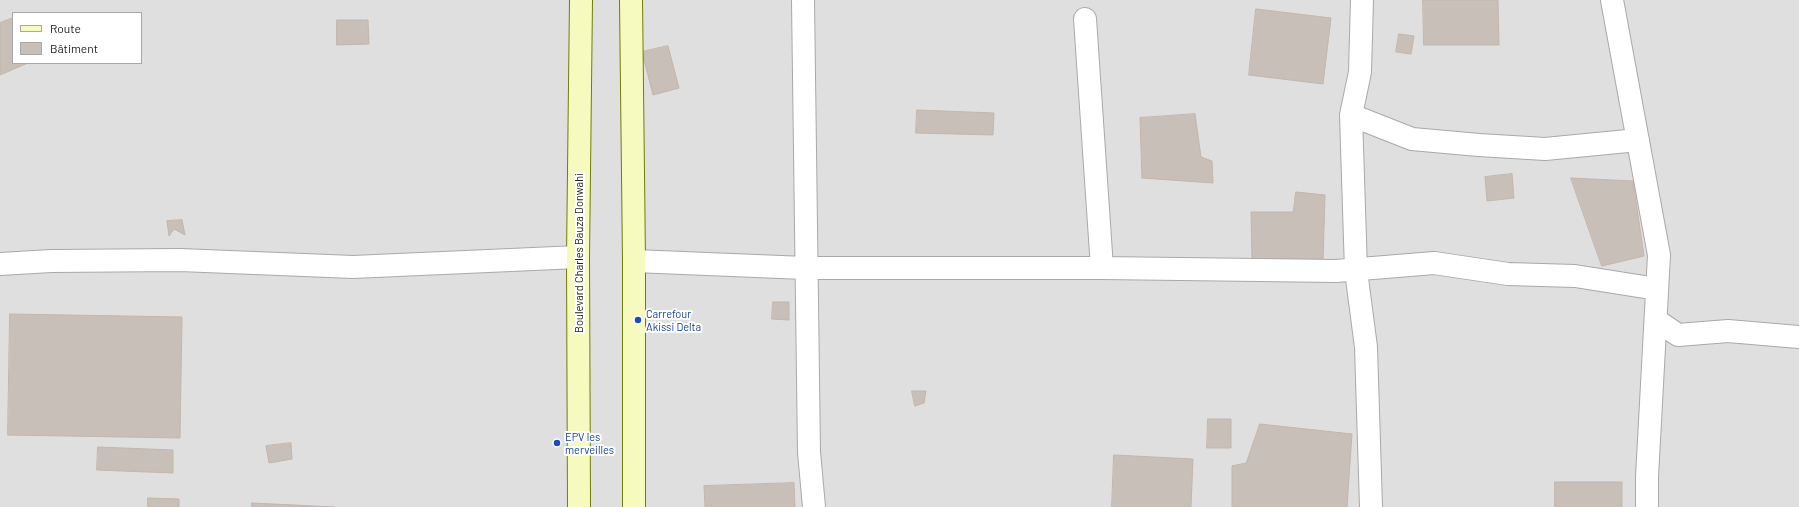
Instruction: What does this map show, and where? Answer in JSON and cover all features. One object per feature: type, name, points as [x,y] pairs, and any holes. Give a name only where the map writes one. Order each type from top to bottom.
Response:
[{"type":"main road","name":"Boulevard Charles Bauza Donwahi","points":[[579,507],[578,257],[581,0]]},
{"type":"main road","points":[[631,0],[634,261],[634,507]]},
{"type":"street","points":[[803,0],[805,268],[809,452],[814,507]]},
{"type":"street","points":[[1362,0],[1360,72],[1351,115],[1356,271],[1366,347],[1371,507]]},
{"type":"street","points":[[1612,0],[1659,255],[1647,477],[1647,507]]},
{"type":"street","points":[[1085,19],[1102,268]]},
{"type":"street","points":[[1351,115],[1412,139],[1479,145],[1545,149],[1638,140]]},
{"type":"street","points":[[0,264],[51,261],[180,260],[353,267],[578,257]]},
{"type":"street","points":[[634,261],[805,268],[1102,268],[1356,271],[1434,263],[1508,274],[1576,276],[1657,289]]},
{"type":"street","points":[[1656,320],[1678,334],[1728,331],[1799,337]]},
{"type":"shaded area","points":[[0,0],[1799,0],[1799,507],[0,507]]},
{"type":"building","points":[[1423,0],[1498,0],[1499,45],[1424,45]]},
{"type":"building","points":[[1256,9],[1331,18],[1323,84],[1249,75]]},
{"type":"building","points":[[12,18],[12,64],[26,64],[0,75],[0,23]]},
{"type":"building","points":[[337,20],[368,20],[369,44],[337,45]]},
{"type":"building","points":[[1399,34],[1414,36],[1411,54],[1396,52]]},
{"type":"building","points":[[668,46],[679,88],[653,95],[642,52]]},
{"type":"building","points":[[917,110],[994,113],[993,135],[916,133]]},
{"type":"building","points":[[1195,114],[1201,157],[1212,161],[1213,183],[1142,178],[1140,118]]},
{"type":"building","points":[[1512,174],[1514,198],[1487,201],[1485,177]]},
{"type":"building","points":[[1571,178],[1633,181],[1644,256],[1602,266]]},
{"type":"building","points":[[1296,192],[1325,195],[1323,260],[1252,259],[1251,212],[1293,212]]},
{"type":"building","points":[[182,220],[185,235],[174,229],[169,236],[167,221]]},
{"type":"building","points":[[773,302],[789,302],[789,320],[772,319]]},
{"type":"building","points":[[10,314],[182,317],[180,438],[8,435]]},
{"type":"building","points":[[912,391],[926,391],[924,403],[915,406]]},
{"type":"building","points":[[1208,419],[1231,419],[1231,448],[1207,448]]},
{"type":"building","points":[[1260,424],[1352,434],[1347,507],[1232,507],[1232,466],[1246,463]]},
{"type":"building","points":[[291,443],[292,459],[269,463],[266,446]]},
{"type":"building","points":[[98,447],[173,450],[173,473],[97,470]]},
{"type":"building","points":[[1114,455],[1193,459],[1191,507],[1112,507]]},
{"type":"building","points":[[1555,482],[1622,482],[1622,507],[1555,507]]},
{"type":"building","points":[[794,483],[795,507],[705,507],[704,486]]},
{"type":"building","points":[[148,498],[179,499],[179,507],[148,507]]},
{"type":"building","points":[[252,503],[335,507],[252,507]]},
{"type":"place","name":"Carrefour Akissi Delta","points":[[638,320]]},
{"type":"place","name":"EPV les merveilles","points":[[557,443]]}]
